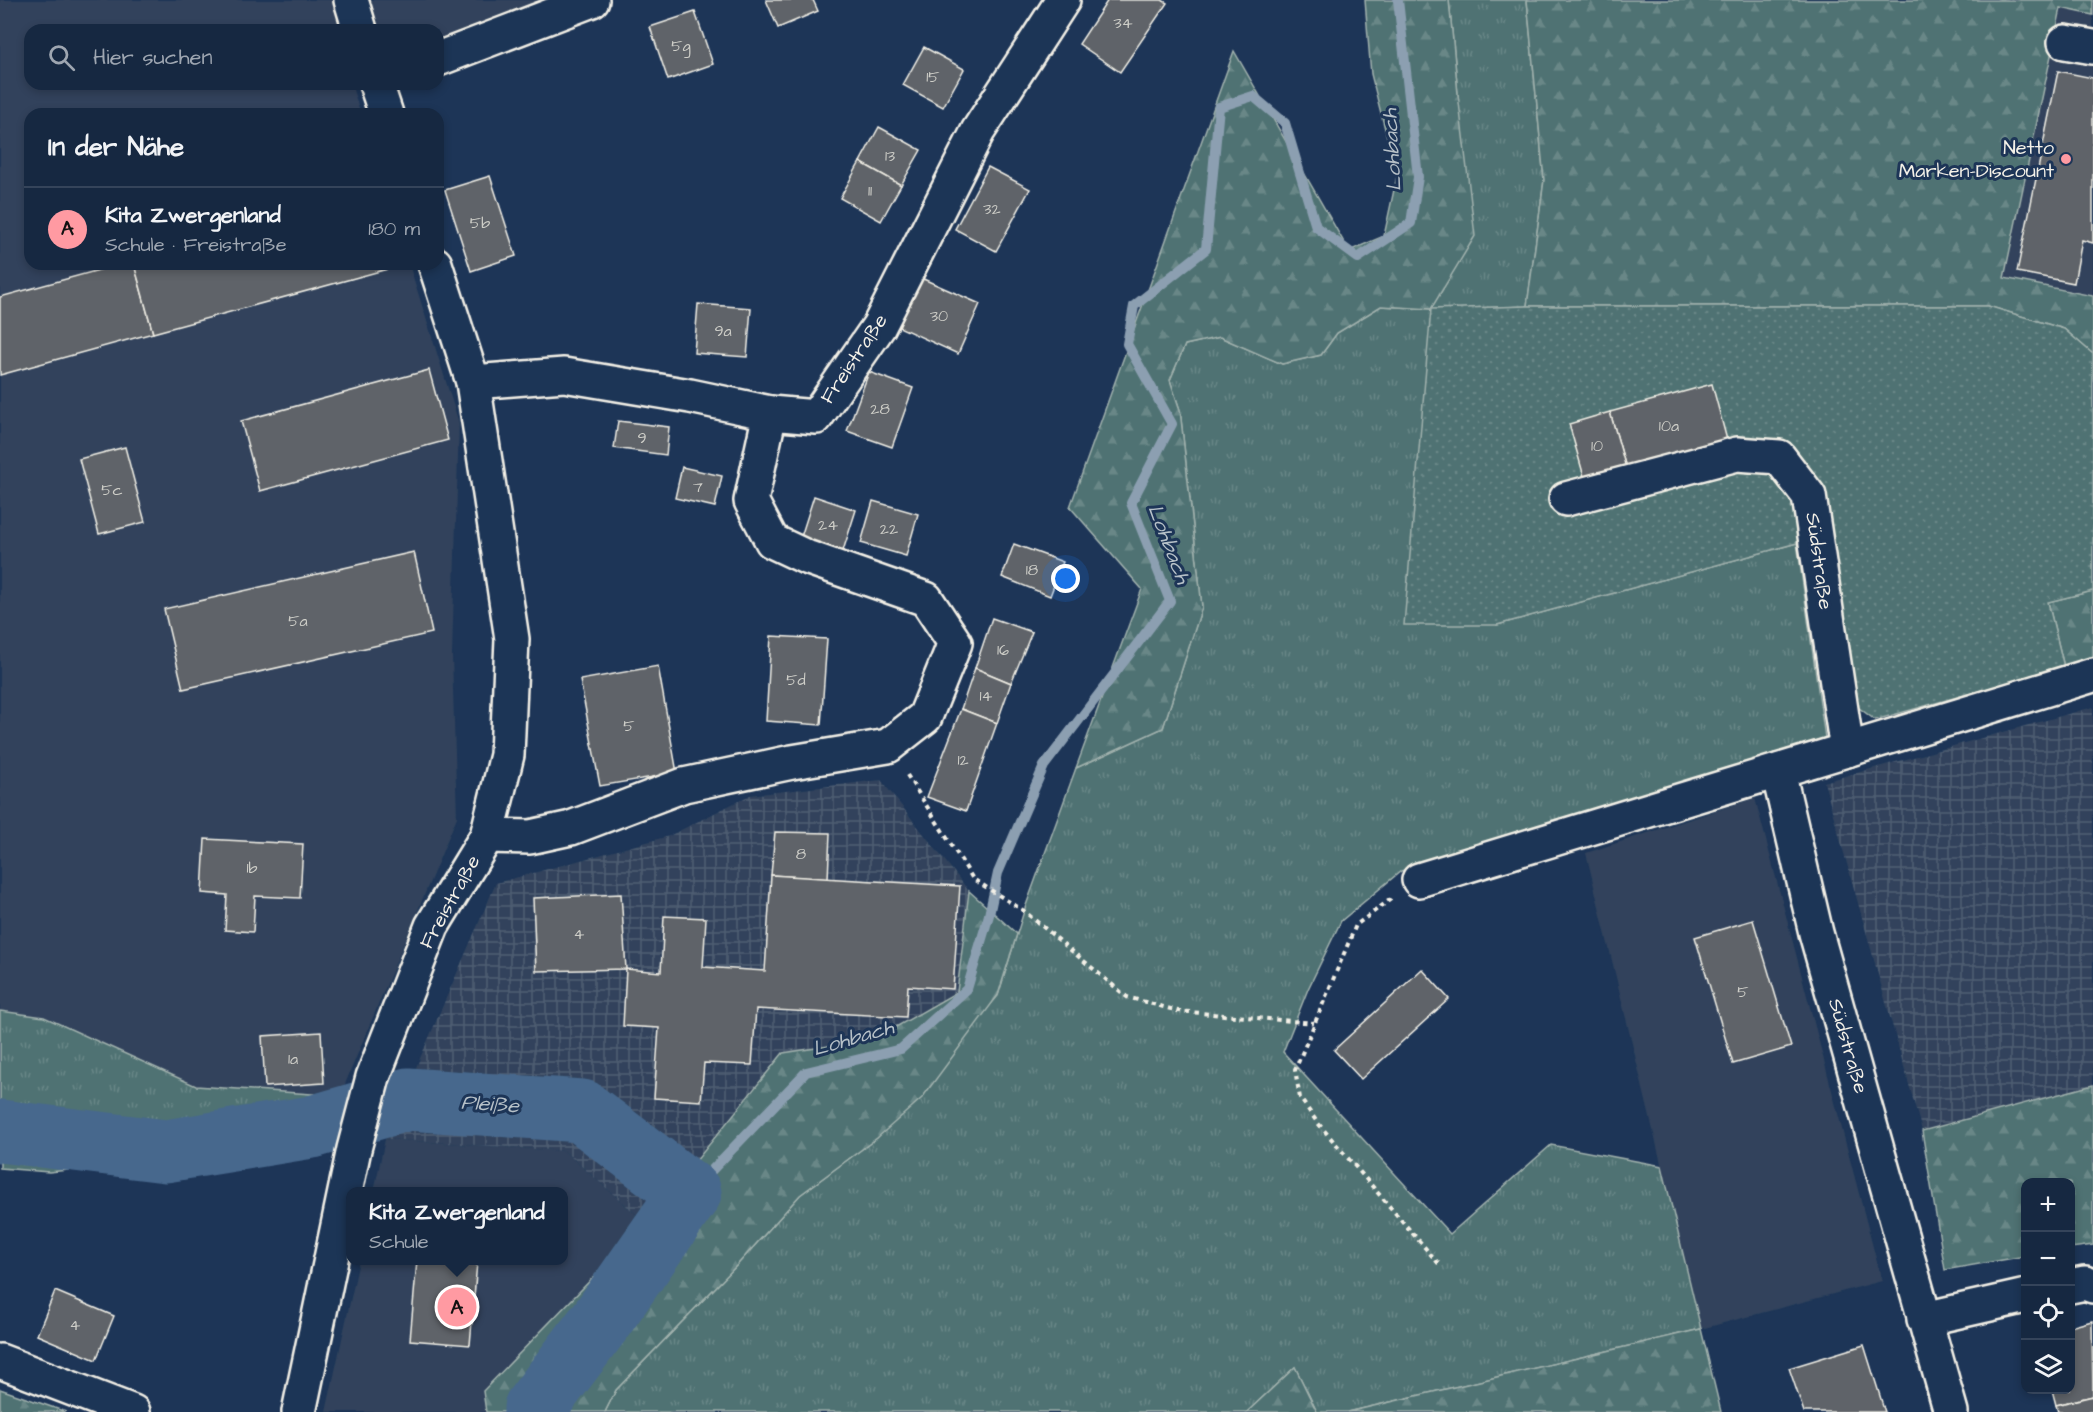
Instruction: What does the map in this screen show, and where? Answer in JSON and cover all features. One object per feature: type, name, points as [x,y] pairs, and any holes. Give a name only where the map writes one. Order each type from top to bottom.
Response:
[{"type":"street","points":[[351,0],[358,24]]},
{"type":"street","points":[[444,57],[592,0]]},
{"type":"street","name":"Freistraße","points":[[473,382],[564,375],[690,396],[770,413],[816,417],[879,326],[978,131],[1063,0]]},
{"type":"street","points":[[378,90],[384,108]]},
{"type":"street","name":"Freistraße","points":[[346,1187],[373,1077],[432,926],[487,836],[507,755],[512,639],[473,382],[437,270]]},
{"type":"street","points":[[487,836],[530,837],[571,828],[684,784],[792,762],[888,746],[925,717],[955,643],[926,599],[806,557],[772,541],[751,501],[770,413]]},
{"type":"street","name":"Südstraße","points":[[1566,499],[1737,454],[1779,457],[1809,496],[1847,750]]},
{"type":"street","points":[[1419,880],[2093,675]]},
{"type":"street","name":"Südstraße","points":[[1778,771],[1816,933],[1951,1412]]},
{"type":"street","name":"Freistraße","points":[[299,1412],[346,1187]]},
{"type":"street","points":[[2075,1285],[2085,1283],[2093,1286]]},
{"type":"street","points":[[1924,1319],[2021,1297]]},
{"type":"street","points":[[0,1360],[133,1412]]},
{"type":"path","points":[[888,746],[972,879],[1024,911],[1126,997],[1178,1011],[1314,1023]]},
{"type":"path","points":[[1419,880],[1356,925],[1295,1070],[1300,1098],[1317,1122],[1439,1264]]},
{"type":"shaded area","points":[[0,0],[546,0],[444,41],[444,24],[24,24],[24,90],[353,90],[359,108],[24,108],[24,270],[411,270],[459,423],[452,656],[457,817],[340,1096],[196,1086],[44,1017],[0,1011]]},
{"type":"shaded area","name":"Netto Marken-Discount","points":[[2061,8],[2093,15],[2093,296],[2004,278]]},
{"type":"shaded area","points":[[2093,707],[2093,1085],[1922,1131],[1824,782]]},
{"type":"shaded area","points":[[881,780],[969,891],[957,992],[875,1039],[783,1053],[646,1223],[564,1151],[385,1139],[496,883],[669,836],[750,795]]},
{"type":"shaded area","points":[[1755,798],[1882,1281],[1701,1329],[1586,853]]},
{"type":"shaded area","points":[[385,1139],[564,1151],[646,1223],[484,1391],[486,1412],[326,1412],[358,1265],[568,1265],[568,1187],[375,1187]]},
{"type":"green space","points":[[1365,0],[1449,0],[1475,236],[1431,309],[1381,306],[1337,333],[1321,355],[1282,364],[1220,337],[1185,345],[1170,380],[1180,410],[1202,607],[1163,728],[1076,768],[1142,589],[1070,507],[1234,51],[1349,251],[1384,236],[1397,176],[1371,74]]},
{"type":"green space","points":[[1449,0],[1527,0],[1544,180],[1527,306],[1431,310],[1497,625],[1797,543],[1825,738],[1401,871],[1341,921],[1308,989],[1283,1052],[1450,1234],[1551,1145],[1662,1166],[1701,1329],[1348,1412],[1317,1412],[1295,1367],[1247,1412],[605,1412],[616,1390],[738,1264],[800,1195],[877,1138],[998,996],[1024,911],[1076,768],[1163,728],[1202,607],[1180,410],[1170,380],[1185,345],[1220,337],[1282,364],[1321,355],[1337,333],[1381,306],[1431,309],[1458,94]]},
{"type":"green space","points":[[1527,0],[2093,0],[2093,15],[2061,8],[2004,278],[2093,296],[2093,354],[2064,329],[1988,306],[1527,306],[1544,180]]},
{"type":"green space","points":[[1527,306],[1988,306],[2064,329],[2093,354],[2093,591],[2048,602],[2064,667],[1875,720],[1854,704],[1831,535],[1497,625],[1404,625],[1431,309]]},
{"type":"green space","points":[[2093,591],[2093,657],[2064,667],[2048,602]]},
{"type":"green space","points":[[969,891],[1017,934],[998,995],[922,1098],[877,1138],[800,1195],[738,1264],[616,1390],[605,1412],[486,1412],[483,1391],[646,1223],[783,1053],[875,1039],[957,992]]},
{"type":"green space","points":[[0,1011],[44,1017],[196,1086],[340,1096],[329,1144],[49,1172],[0,1168]]},
{"type":"green space","points":[[2093,1085],[2093,1245],[2075,1247],[2075,1178],[2021,1178],[2021,1257],[1945,1270],[1922,1131]]},
{"type":"green space","points":[[1701,1329],[1721,1412],[1348,1412]]},
{"type":"green space","points":[[1295,1367],[1317,1412],[1247,1412]]},
{"type":"green space","points":[[0,1389],[66,1412],[0,1412]]},
{"type":"building","points":[[766,0],[813,0],[818,11],[778,28]]},
{"type":"building","points":[[1108,0],[1162,0],[1167,3],[1120,72],[1079,44]]},
{"type":"building","points":[[695,12],[713,64],[668,80],[650,27]]},
{"type":"building","points":[[924,47],[964,69],[943,107],[903,85]]},
{"type":"building","name":"Netto Marken-Discount","points":[[2058,71],[2093,78],[2093,243],[2082,240],[2074,283],[2017,272]]},
{"type":"building","points":[[879,127],[921,150],[901,185],[860,162]]},
{"type":"building","points":[[860,162],[901,185],[881,221],[840,198]]},
{"type":"building","points":[[988,167],[1030,189],[996,251],[955,229]]},
{"type":"building","points":[[490,176],[516,256],[471,271],[445,190]]},
{"type":"building","points":[[99,270],[136,270],[153,333],[0,375],[0,297]]},
{"type":"building","points":[[136,270],[384,270],[153,333]]},
{"type":"building","points":[[921,278],[980,304],[958,354],[899,327]]},
{"type":"building","points":[[698,304],[751,308],[747,357],[694,353]]},
{"type":"building","points":[[429,370],[448,440],[260,491],[241,421]]},
{"type":"building","points":[[869,372],[913,388],[892,447],[847,431]]},
{"type":"building","points":[[1712,384],[1727,440],[1626,468],[1610,412]]},
{"type":"building","points":[[1610,412],[1626,468],[1585,480],[1569,424]]},
{"type":"building","points":[[618,421],[669,427],[666,455],[614,448]]},
{"type":"building","points":[[125,447],[145,522],[99,534],[79,459]]},
{"type":"building","points":[[682,467],[722,476],[715,507],[675,498]]},
{"type":"building","points":[[814,496],[856,510],[842,554],[800,540]]},
{"type":"building","points":[[873,501],[918,514],[906,556],[861,543]]},
{"type":"building","points":[[1014,544],[1063,562],[1050,596],[1002,577]]},
{"type":"building","points":[[414,552],[432,633],[183,689],[164,609]]},
{"type":"building","points":[[992,618],[1032,632],[1011,683],[975,668]]},
{"type":"building","points":[[771,636],[827,639],[821,725],[766,721]]},
{"type":"building","points":[[658,666],[677,773],[600,786],[580,680]]},
{"type":"building","points":[[975,668],[1011,683],[997,723],[961,709]]},
{"type":"building","points":[[961,709],[997,723],[966,811],[927,797]]},
{"type":"building","points":[[775,832],[830,833],[828,879],[771,875]]},
{"type":"building","points":[[205,839],[303,844],[300,898],[255,896],[253,932],[225,930],[227,895],[202,893]]},
{"type":"building","points":[[771,875],[960,886],[953,989],[908,986],[906,1017],[756,1009],[752,1065],[704,1063],[701,1101],[654,1098],[659,1028],[623,1026],[626,969],[661,972],[664,916],[706,918],[703,967],[765,971]]},
{"type":"building","points":[[621,894],[626,969],[536,971],[533,898]]},
{"type":"building","points":[[1753,920],[1791,1047],[1733,1064],[1695,937]]},
{"type":"building","points":[[1422,969],[1449,999],[1361,1079],[1334,1050]]},
{"type":"building","points":[[321,1032],[324,1083],[265,1087],[262,1036]]},
{"type":"building","points":[[417,1265],[477,1265],[470,1345],[410,1340]]},
{"type":"building","points":[[55,1291],[114,1316],[96,1360],[37,1335]]},
{"type":"building","points":[[2092,1321],[2093,1396],[2056,1405],[2053,1394],[2075,1394],[2075,1326]]},
{"type":"building","points":[[1864,1345],[1885,1412],[1804,1412],[1789,1368]]},
{"type":"building","points":[[2093,1396],[2093,1412],[2058,1412],[2056,1405]]},
{"type":"waterway","name":"Lohbach","points":[[690,1193],[806,1072],[901,1049],[967,989],[989,915],[998,873],[1044,766],[1170,601],[1131,503],[1172,424],[1127,344],[1134,306],[1206,249],[1219,107],[1253,96],[1285,123],[1316,227],[1358,258],[1411,223],[1418,177],[1398,0]]},
{"type":"waterway","name":"Pleiße","points":[[0,1131],[166,1151],[312,1127],[408,1099],[582,1111],[690,1193],[600,1322],[535,1408],[535,1412]]},
{"type":"place","name":"Netto Marken-Discount","points":[[2066,159]]},
{"type":"place","name":"Kita Zwergenland","points":[[457,1307]]}]
